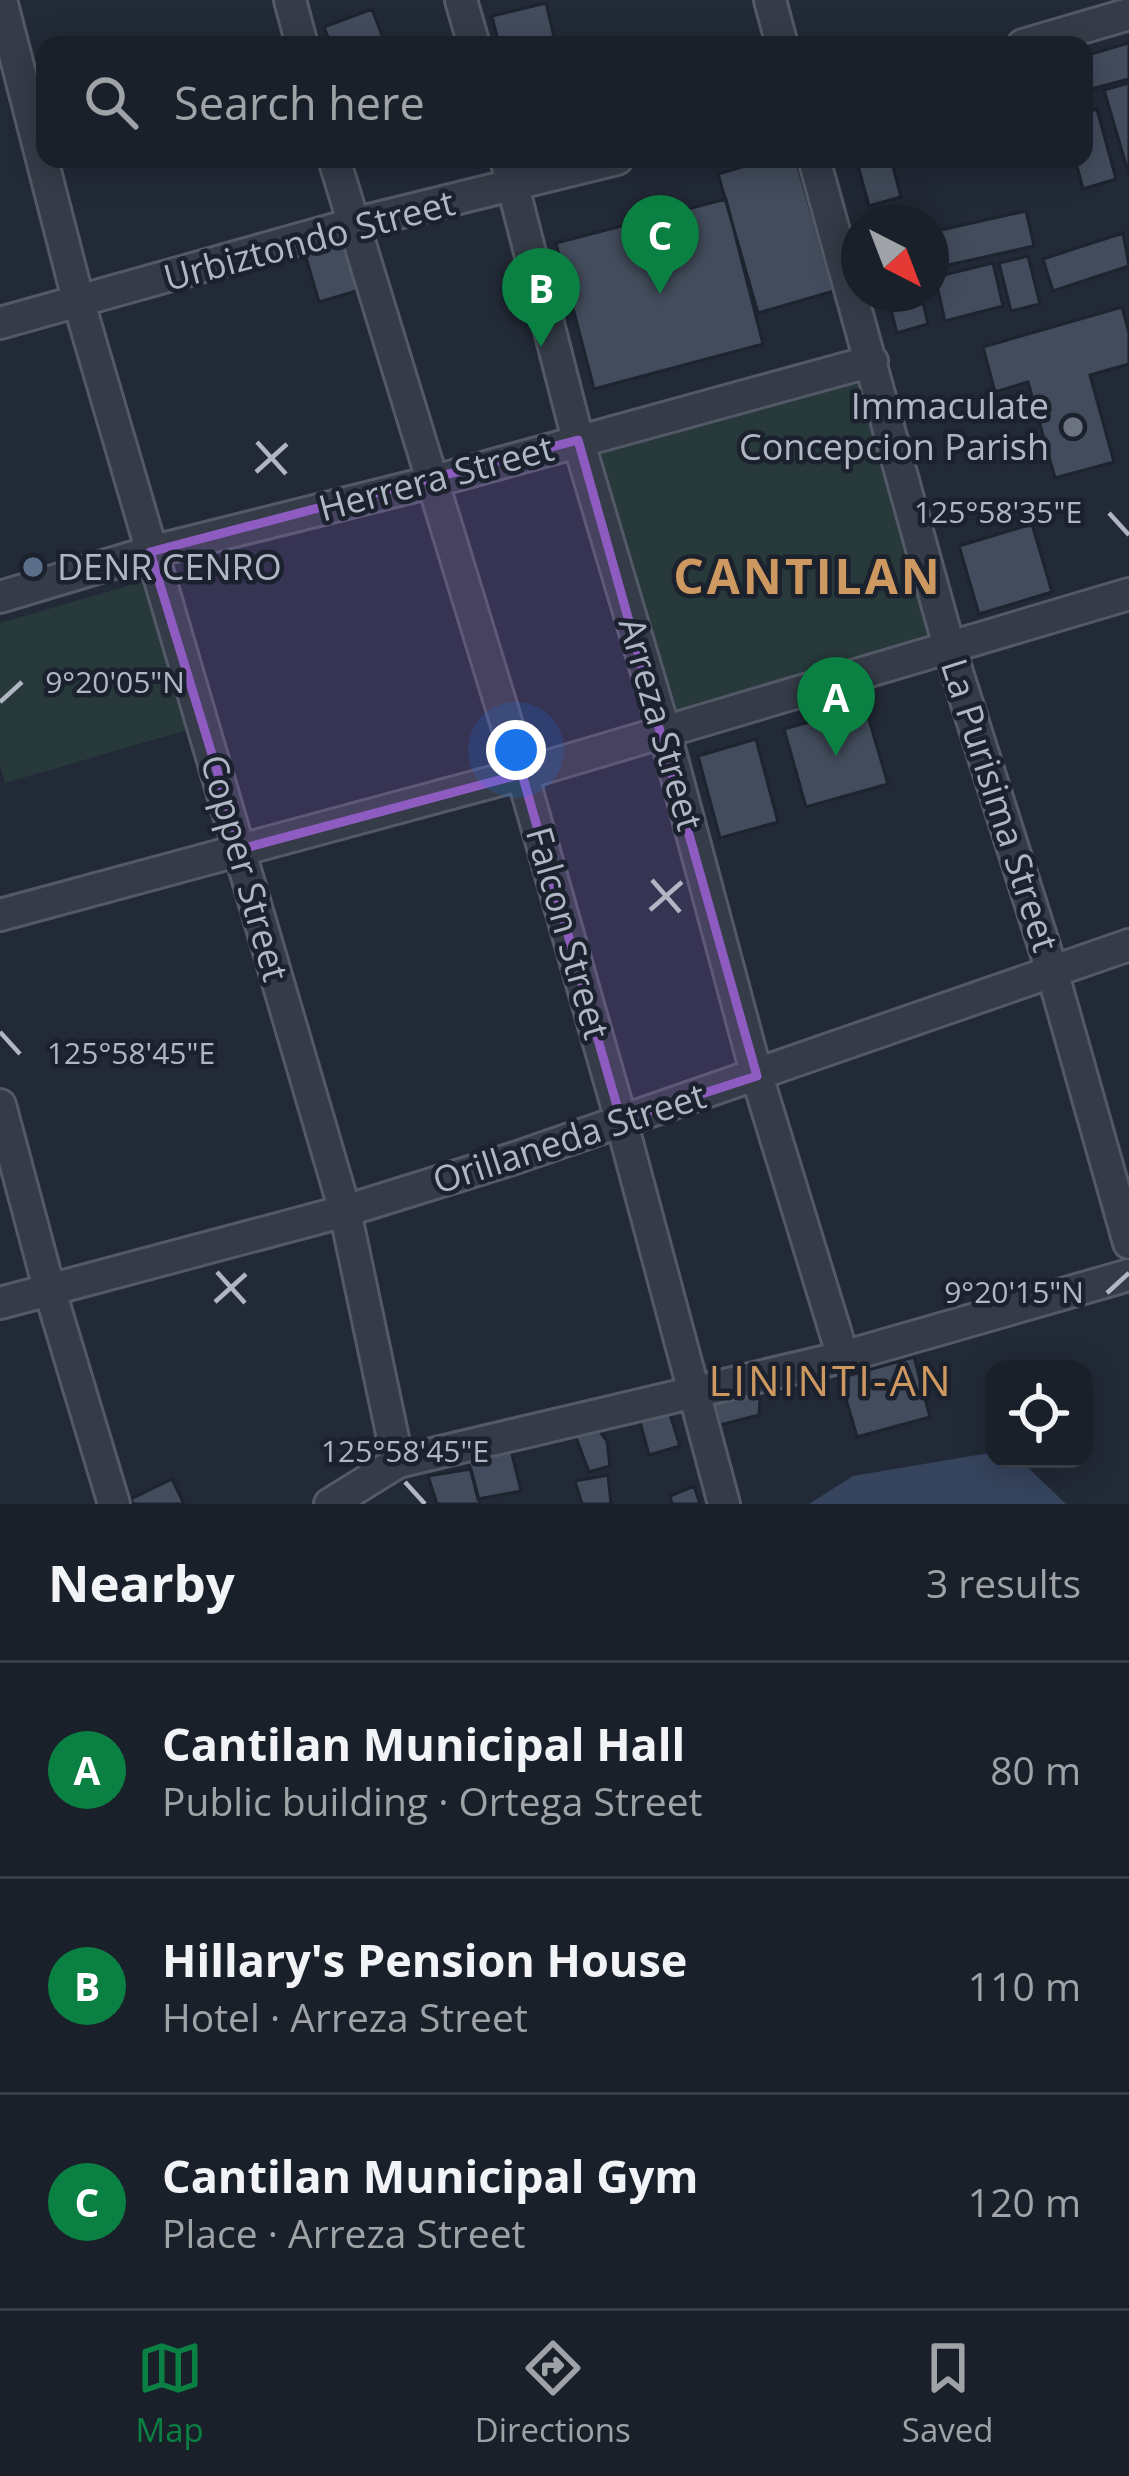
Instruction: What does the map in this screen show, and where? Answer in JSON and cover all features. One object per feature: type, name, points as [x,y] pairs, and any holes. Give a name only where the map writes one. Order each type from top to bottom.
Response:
[{"type":"street","name":"Copper Street","points":[[2,0],[36,134]]},
{"type":"street","points":[[290,0],[300,36]]},
{"type":"street","points":[[461,0],[471,36]]},
{"type":"street","points":[[770,0],[780,36]]},
{"type":"street","points":[[1054,36],[1129,14]]},
{"type":"street","name":"Copper Street","points":[[45,168],[150,551],[345,1211],[398,1462]]},
{"type":"street","name":"Falcon Street","points":[[336,168],[522,774],[724,1504]]},
{"type":"street","name":"Urbiztondo Street","points":[[0,322],[352,224],[509,173],[548,168]]},
{"type":"street","name":"La Purisima Street","points":[[817,168],[950,650],[1052,971],[1129,1243]]},
{"type":"street","name":"Arreza Street","points":[[509,173],[578,440],[758,1076],[843,1357]]},
{"type":"street","name":"Herrera Street","points":[[0,597],[150,551],[435,481],[872,361]]},
{"type":"street","points":[[0,915],[664,734],[1129,594]]},
{"type":"street","name":"Orillaneda Street","points":[[0,1303],[345,1211],[758,1076],[1129,945]]},
{"type":"street","points":[[0,1105],[114,1504]]},
{"type":"street","points":[[330,1504],[398,1462],[843,1357],[1129,1275]]},
{"type":"highlighted area","points":[[578,440],[757,1076],[621,1120],[522,774],[241,849],[150,552]]},
{"type":"shaded area","points":[[860,380],[931,635],[677,710],[599,453]]},
{"type":"shaded area","points":[[152,579],[194,728],[5,783],[0,766],[0,623]]},
{"type":"water","points":[[985,1454],[985,1468],[1028,1468],[1066,1504],[809,1504],[853,1476]]},
{"type":"building","points":[[546,3],[554,36],[497,36],[492,16]]},
{"type":"building","points":[[372,9],[382,36],[328,36],[324,27]]},
{"type":"building","points":[[1129,43],[1129,79],[1093,89],[1093,53]]},
{"type":"building","points":[[1129,83],[1129,175],[1104,90]]},
{"type":"building","points":[[1097,109],[1116,179],[1083,189],[1077,168],[1093,168],[1093,110]]},
{"type":"building","points":[[738,168],[799,168],[834,291],[758,313],[718,174]]},
{"type":"building","points":[[858,168],[893,168],[901,197],[868,204]]},
{"type":"building","points":[[726,199],[763,344],[594,389],[556,243]]},
{"type":"building","points":[[1026,211],[1034,246],[949,265],[949,228]]},
{"type":"building","points":[[1123,233],[1129,266],[1053,291],[1043,259]]},
{"type":"building","points":[[348,238],[363,289],[319,302],[304,251]]},
{"type":"building","points":[[1028,256],[1040,304],[1011,311],[999,263]]},
{"type":"building","points":[[993,263],[1003,306],[945,321],[949,274]]},
{"type":"building","name":"Immaculate Concepcion Parish","points":[[1122,307],[1129,333],[1129,364],[1090,375],[1114,462],[1055,478],[1028,382],[995,392],[983,347]]},
{"type":"building","points":[[892,312],[925,312],[928,324],[897,333]]},
{"type":"building","points":[[1032,524],[1052,592],[979,614],[959,546]]},
{"type":"building","points":[[865,706],[888,784],[806,807],[784,729]]},
{"type":"building","points":[[756,739],[778,822],[720,838],[698,756]]},
{"type":"building","points":[[914,1357],[930,1417],[857,1437],[840,1378]]},
{"type":"building","points":[[753,1388],[760,1398],[759,1415],[720,1425],[710,1396]]},
{"type":"building","points":[[667,1405],[680,1446],[649,1455],[637,1411]]},
{"type":"building","points":[[593,1422],[607,1441],[610,1466],[589,1472],[572,1427]]},
{"type":"building","points":[[510,1446],[521,1491],[478,1499],[468,1460]]},
{"type":"building","points":[[471,1469],[480,1504],[437,1504],[428,1476]]},
{"type":"building","points":[[608,1475],[611,1504],[582,1504],[575,1481]]},
{"type":"building","points":[[172,1479],[184,1504],[133,1504],[131,1499]]},
{"type":"building","points":[[694,1486],[700,1504],[672,1504],[670,1496]]},
{"type":"place","name":"Cantilan Municipal Gym","points":[[660,294]]},
{"type":"place","name":"Hillary's Pension House","points":[[541,347]]},
{"type":"place","name":"Immaculate Concepcion Parish","points":[[1073,427]]},
{"type":"place","name":"DENR CENRO","points":[[33,567]]},
{"type":"place","name":"Cantilan Municipal Hall","points":[[836,756]]},
{"type":"district","name":"CANTILAN","points":[[808,577]]},
{"type":"district","name":"LININTI-AN","points":[[831,1381]]}]
